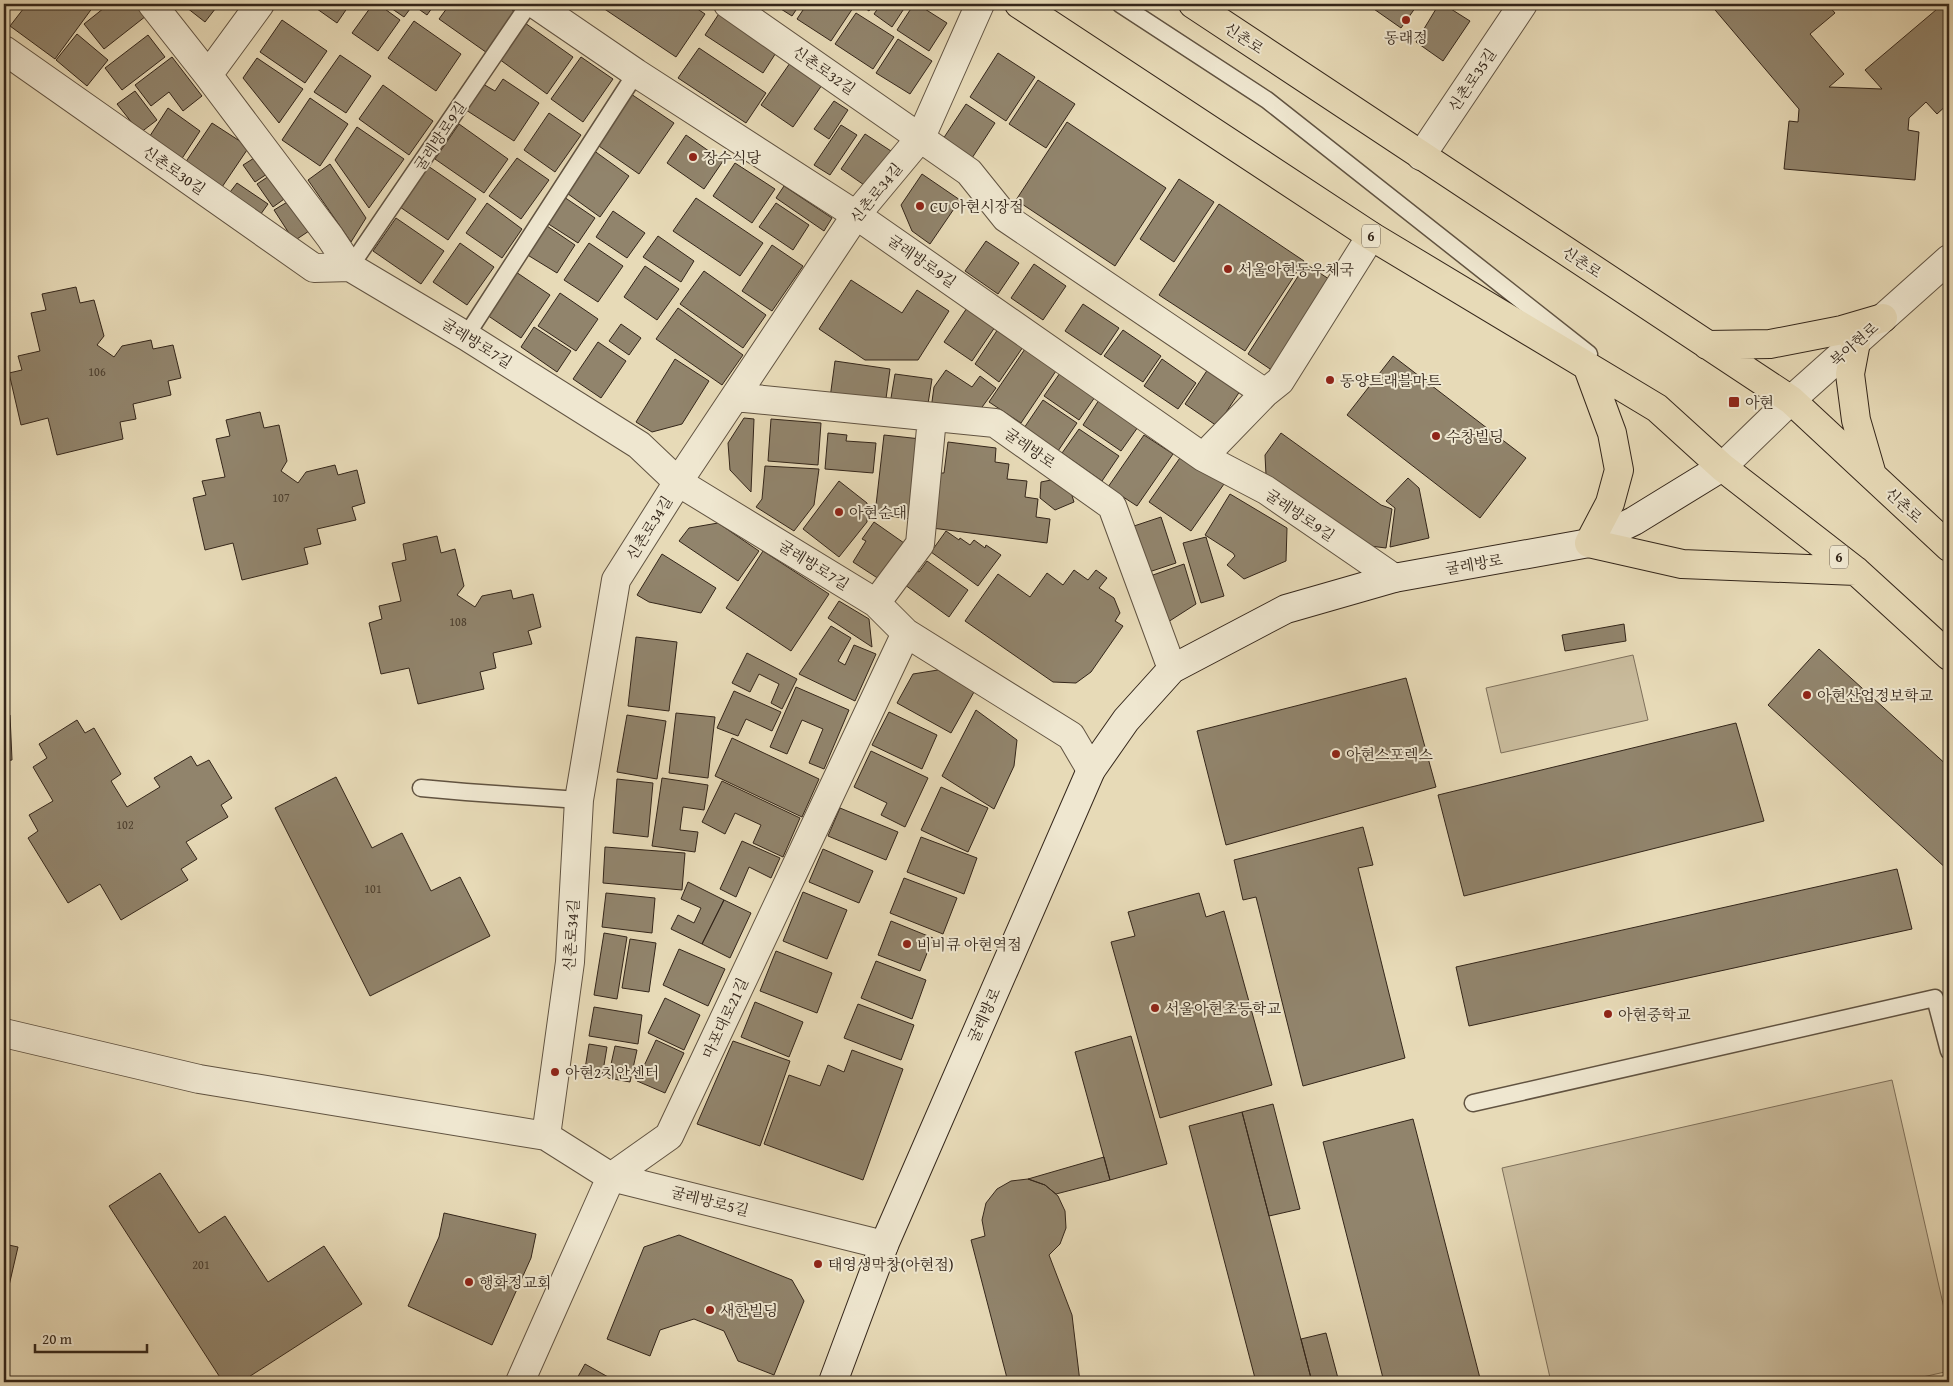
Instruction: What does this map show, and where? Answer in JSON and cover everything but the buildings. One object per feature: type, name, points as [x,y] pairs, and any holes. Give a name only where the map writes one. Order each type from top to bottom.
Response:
[{"type":"main road","name":"6","points":[[1019,4],[1371,236],[1657,408],[1722,467],[1856,571],[1949,656]]},
{"type":"main road","name":"신촌로","points":[[1193,4],[1791,400],[1949,547]]},
{"type":"main road","points":[[1707,345],[1770,344],[1842,330],[1883,318]]},
{"type":"main road","points":[[1856,342],[1850,374],[1856,420],[1872,475]]},
{"type":"main road","points":[[1588,368],[1612,433],[1619,470],[1610,503],[1589,544],[1682,564],[1856,571]]},
{"type":"street","name":"굴레방로7길","points":[[152,4],[330,237],[350,267],[466,336],[639,445],[678,482],[876,603],[906,633],[1071,736],[1091,770]]},
{"type":"street","points":[[208,75],[260,4]]},
{"type":"street","name":"굴레방로9길","points":[[535,4],[636,73],[856,215],[1203,457],[1266,490],[1394,578]]},
{"type":"street","name":"신촌로32길","points":[[728,4],[921,137]]},
{"type":"street","name":"신촌로34길","points":[[546,1136],[570,962],[579,800],[616,580],[678,482],[856,215],[921,137],[980,4]]},
{"type":"street","name":"신촌로35길","points":[[1421,156],[1523,4]]},
{"type":"street","name":"신촌로30길","points":[[4,50],[314,268],[350,267]]},
{"type":"street","points":[[921,137],[969,172],[1006,218],[1265,392]]},
{"type":"street","points":[[1203,457],[1265,392],[1280,381],[1371,236]]},
{"type":"street","name":"북아현로","points":[[1760,430],[1791,400],[1949,260]]},
{"type":"street","name":"굴레방로","points":[[735,397],[995,423],[1112,506],[1172,669]]},
{"type":"street","points":[[876,603],[920,544],[932,418]]},
{"type":"street","name":"굴레방로","points":[[833,1382],[884,1245],[1091,770],[1126,720],[1172,669],[1286,610],[1394,578],[1589,544],[1634,521],[1722,467],[1760,430]]},
{"type":"street","name":"마포대로21길","points":[[611,1177],[669,1136],[906,633]]},
{"type":"street","points":[[4,1033],[199,1079],[546,1136]]},
{"type":"street","name":"굴레방로5길","points":[[546,1136],[611,1177],[884,1245]]},
{"type":"street","points":[[520,1382],[611,1177]]},
{"type":"lane","name":"굴레방로9길","points":[[350,267],[529,4]]},
{"type":"lane","points":[[1120,4],[1267,100],[1657,408]]},
{"type":"lane","points":[[466,336],[636,73]]},
{"type":"lane","points":[[421,788],[579,800]]},
{"type":"lane","points":[[1473,1103],[1935,998],[1949,1051]]},
{"type":"shaded area","points":[[1633,655],[1648,720],[1501,753],[1486,688]]},
{"type":"shaded area","points":[[1892,1080],[1949,1330],[1949,1371],[1901,1382],[1551,1382],[1502,1168]]},
{"type":"place","name":"동래정","points":[[1406,20]]},
{"type":"place","name":"장수식당","points":[[693,157]]},
{"type":"place","name":"CU 아현시장점","points":[[920,206]]},
{"type":"place","name":"서울아현동우체국","points":[[1228,269]]},
{"type":"place","name":"동양트래블마트","points":[[1330,380]]},
{"type":"place","name":"아현","points":[[1734,402]]},
{"type":"place","name":"수창빌딩","points":[[1436,436]]},
{"type":"place","name":"아현순대","points":[[839,512]]},
{"type":"place","name":"아현산업정보학교","points":[[1807,695]]},
{"type":"place","name":"아현스포렉스","points":[[1336,754]]},
{"type":"place","name":"비비큐 아현역점","points":[[907,944]]},
{"type":"place","name":"서울아현초등학교","points":[[1155,1008]]},
{"type":"place","name":"아현중학교","points":[[1608,1014]]},
{"type":"place","name":"아현2치안센터","points":[[555,1072]]},
{"type":"place","name":"태영생막창(아현점)","points":[[818,1264]]},
{"type":"place","name":"행화정교회","points":[[469,1282]]},
{"type":"place","name":"새한빌딩","points":[[710,1310]]}]
